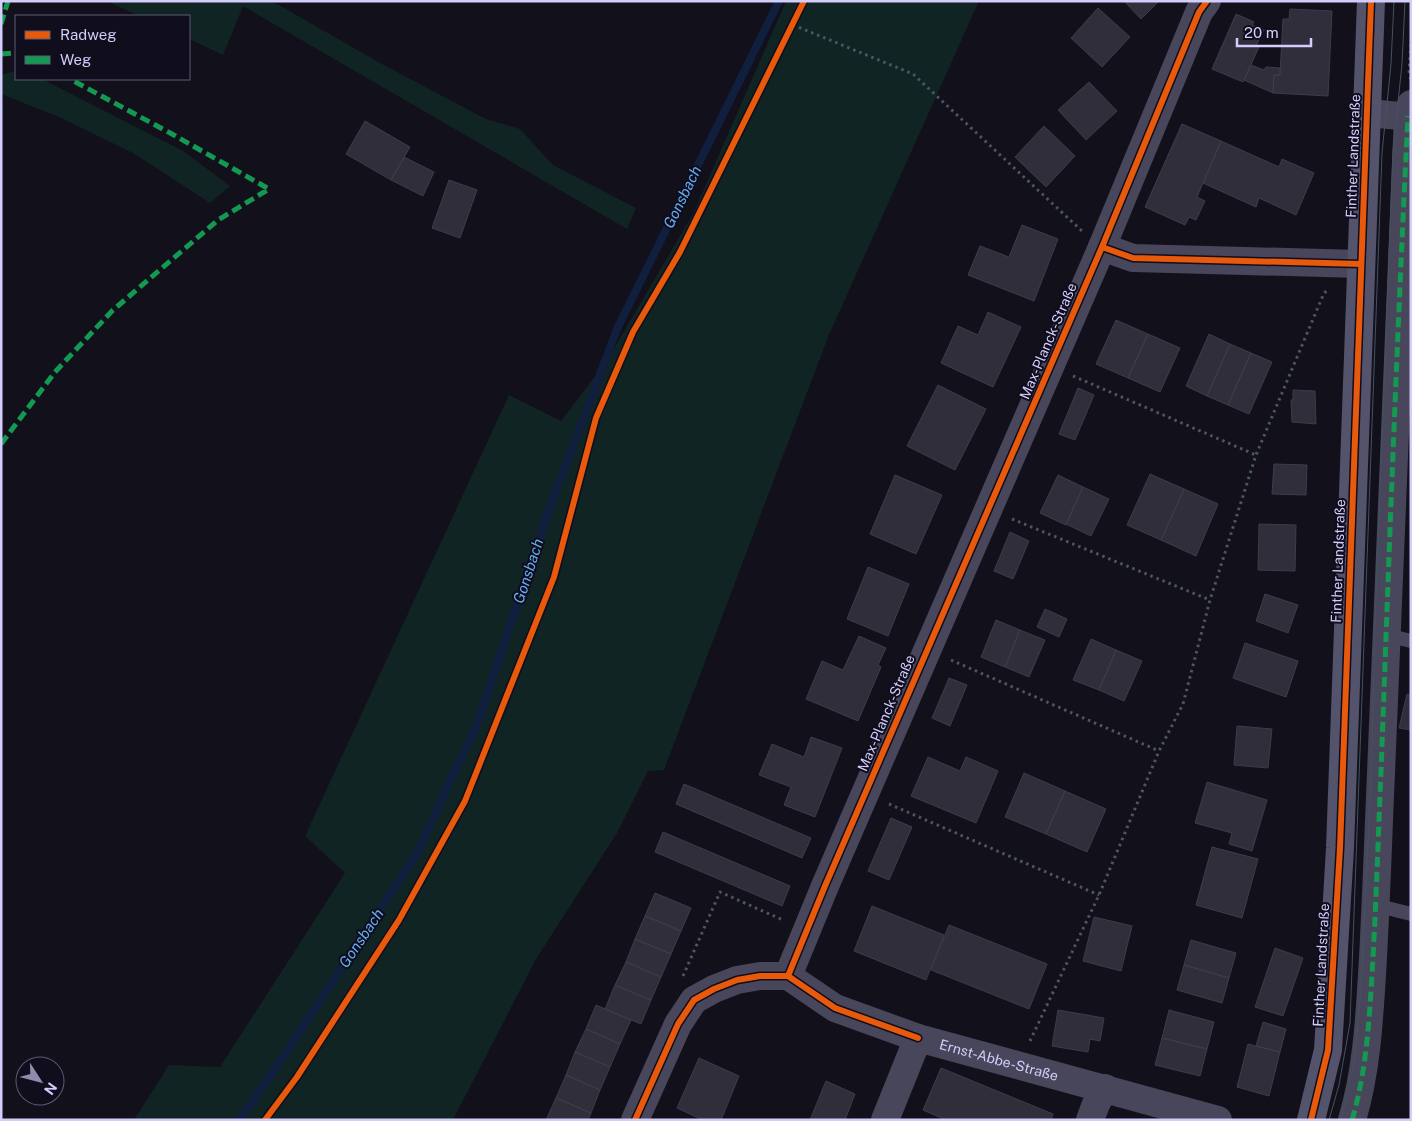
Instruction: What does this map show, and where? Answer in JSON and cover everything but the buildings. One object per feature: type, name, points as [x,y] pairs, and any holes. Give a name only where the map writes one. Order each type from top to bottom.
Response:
[{"type":"main road","name":"Finther Landstraße","points":[[1312,1120],[1328,1050],[1333,984],[1371,1]]},
{"type":"street","name":"Max-Planck-Straße","points":[[788,976],[1050,366],[1094,240],[1198,12],[1207,1]]},
{"type":"street","points":[[1352,1120],[1360,1093],[1368,1042],[1375,905],[1398,638],[1394,417],[1410,112],[1368,114]]},
{"type":"street","points":[[1094,240],[1133,258],[1361,264]]},
{"type":"street","points":[[635,1120],[678,1024],[694,1000],[714,989],[737,980],[760,976],[788,976]]},
{"type":"street","name":"Ernst-Abbe-Straße","points":[[788,976],[836,1008],[918,1038],[1218,1120]]},
{"type":"street","points":[[885,1120],[918,1038]]},
{"type":"street","points":[[1090,1120],[1105,1088]]},
{"type":"lane","points":[[1375,905],[1411,914]]},
{"type":"path","points":[[793,25],[913,74],[1051,204],[1094,240]]},
{"type":"path","points":[[1411,43],[1408,74],[1411,80]]},
{"type":"path","points":[[1019,1065],[1100,895],[1159,751],[1183,704],[1210,600],[1256,455],[1324,293]]},
{"type":"path","points":[[1050,366],[1256,455]]},
{"type":"path","points":[[988,509],[1210,600]]},
{"type":"path","points":[[927,650],[1159,751]]},
{"type":"path","points":[[865,793],[1100,895]]},
{"type":"path","points":[[694,1000],[681,980],[720,892],[807,928]]},
{"type":"green space","points":[[107,1],[272,1],[380,63],[486,119],[520,129],[553,165],[636,208],[627,229],[243,6],[223,55],[190,39],[190,15],[137,15]]},
{"type":"green space","points":[[786,1],[979,1],[828,337],[664,770],[648,771],[617,833],[536,959],[453,1120],[134,1120],[169,1065],[220,1067],[345,873],[305,836],[509,395],[561,421],[606,362],[694,212]]},
{"type":"green space","points":[[15,71],[15,80],[44,80],[183,151],[230,186],[210,203],[133,153],[59,117],[1,94],[1,75]]},
{"type":"waterway","name":"Gonsbach","points":[[239,1120],[271,1075],[416,855],[478,722],[548,512],[617,329],[779,1]]},
{"type":"tram line","points":[[1329,1120],[1339,1085],[1350,1023],[1382,153],[1391,64],[1394,1]]},
{"type":"tram line","points":[[1341,1120],[1354,1063],[1361,989],[1371,779],[1393,150],[1402,64],[1405,1]]},
{"type":"marked path","points":[[1,24],[8,1]]},
{"type":"marked path","points":[[1,54],[15,53]]},
{"type":"marked path","points":[[1,444],[55,372],[112,311],[218,220],[269,189],[72,80]]},
{"type":"marked path","points":[[1352,1120],[1361,1084],[1370,1012],[1408,116]]},
{"type":"cycle path","points":[[265,1120],[297,1077],[399,920],[465,801],[554,577],[596,418],[633,332],[680,252],[804,1]]},
{"type":"cycle path","points":[[635,1120],[678,1024],[694,1000],[714,989],[737,980],[760,976],[788,976],[825,886],[1102,247],[1199,12],[1207,1]]},
{"type":"cycle path","points":[[1311,1120],[1328,1050],[1340,848],[1371,1]]},
{"type":"cycle path","points":[[1102,247],[1133,258],[1361,264]]},
{"type":"cycle path","points":[[788,976],[835,1008],[918,1038]]}]
